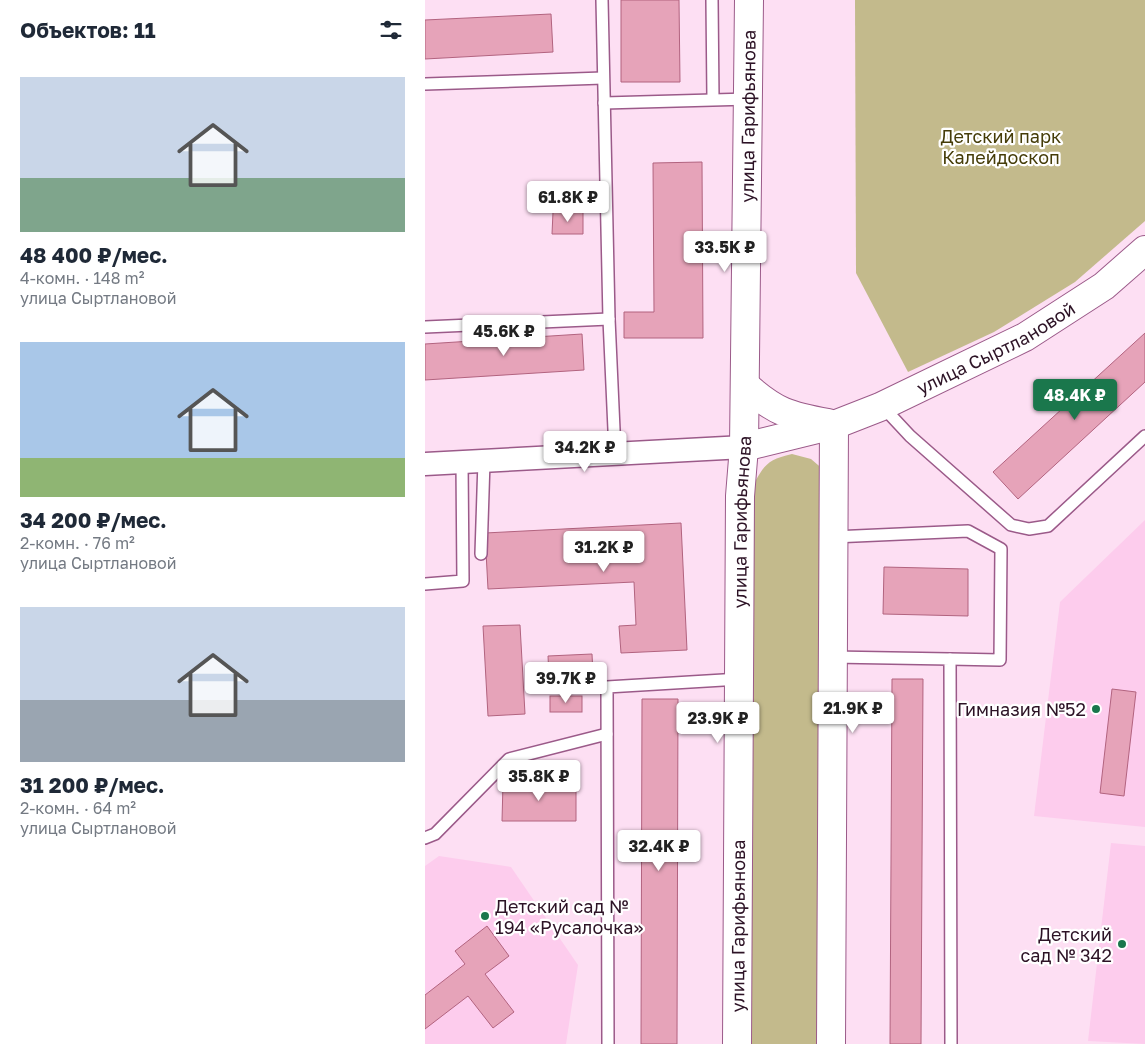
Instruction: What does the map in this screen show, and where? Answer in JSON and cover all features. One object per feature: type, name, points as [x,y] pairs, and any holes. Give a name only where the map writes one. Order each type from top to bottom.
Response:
[{"type":"street","name":"улица Гарифьянова","points":[[737,1044],[740,496],[744,447],[749,0]]},
{"type":"street","name":"улица Сыртлановой","points":[[425,464],[615,452],[744,447],[834,425],[882,406],[1025,337],[1104,286],[1145,250]]},
{"type":"street","points":[[745,385],[765,403],[793,416],[834,425],[831,1044]]},
{"type":"lane","points":[[602,0],[609,319],[615,452]]},
{"type":"lane","points":[[713,0],[713,100]]},
{"type":"lane","points":[[425,84],[603,78]]},
{"type":"lane","points":[[603,103],[749,99]]},
{"type":"lane","points":[[425,327],[609,319]]},
{"type":"lane","points":[[882,406],[910,436],[1011,525],[1029,529],[1048,526],[1145,436]]},
{"type":"lane","points":[[473,461],[481,554]]},
{"type":"lane","points":[[425,584],[463,581],[473,461]]},
{"type":"lane","points":[[832,658],[1000,660],[1001,549],[968,531],[833,537]]},
{"type":"lane","points":[[950,659],[951,1044]]},
{"type":"lane","points":[[608,1044],[607,687],[740,679]]},
{"type":"lane","points":[[425,838],[435,834],[509,759],[607,734]]},
{"type":"shaded area","name":"Гимназия №52","points":[[1145,520],[1145,827],[1034,816],[1060,602]]},
{"type":"shaded area","name":"Детский сад № 342","points":[[1111,843],[1145,846],[1145,1044],[1088,1041]]},
{"type":"shaded area","name":"Детский сад № 194 «Русалочка»","points":[[439,856],[511,867],[578,965],[566,1044],[425,1044],[425,866]]},
{"type":"green space","name":"Детский парк Калейдоскоп","points":[[855,0],[1145,0],[1145,221],[1075,282],[994,332],[908,372],[856,273]]},
{"type":"green space","points":[[792,454],[811,459],[825,471],[823,1044],[751,1044],[750,491],[762,470],[770,462]]},
{"type":"building","points":[[621,0],[679,0],[680,82],[621,82]]},
{"type":"building","points":[[551,14],[553,52],[425,59],[425,20]]},
{"type":"building","points":[[702,162],[703,338],[624,338],[624,312],[654,312],[653,163]]},
{"type":"building","points":[[553,212],[583,212],[583,234],[552,234]]},
{"type":"building","points":[[1145,333],[1145,382],[1018,499],[993,472]]},
{"type":"building","points":[[582,334],[584,370],[425,380],[425,344]]},
{"type":"building","points":[[681,523],[687,650],[621,653],[619,626],[636,625],[634,582],[488,589],[485,533]]},
{"type":"building","points":[[884,567],[968,569],[968,616],[883,614]]},
{"type":"building","points":[[520,625],[525,714],[488,716],[483,626]]},
{"type":"building","points":[[592,654],[593,674],[549,677],[548,656]]},
{"type":"building","points":[[892,679],[923,679],[921,1044],[890,1044]]},
{"type":"building","points":[[1112,689],[1136,692],[1124,796],[1100,793]]},
{"type":"building","points":[[550,696],[582,696],[582,712],[550,712]]},
{"type":"building","points":[[642,699],[678,699],[677,1044],[641,1044]]},
{"type":"building","points":[[503,783],[576,783],[576,821],[502,821]]},
{"type":"building","points":[[487,926],[509,956],[485,974],[514,1012],[493,1028],[468,996],[425,1029],[425,995],[465,964],[455,951]]},
{"type":"place","name":"Гимназия №52","points":[[1096,709]]},
{"type":"place","name":"Детский сад № 194 «Русалочка»","points":[[485,916]]},
{"type":"place","name":"Детский сад № 342","points":[[1122,944]]}]
